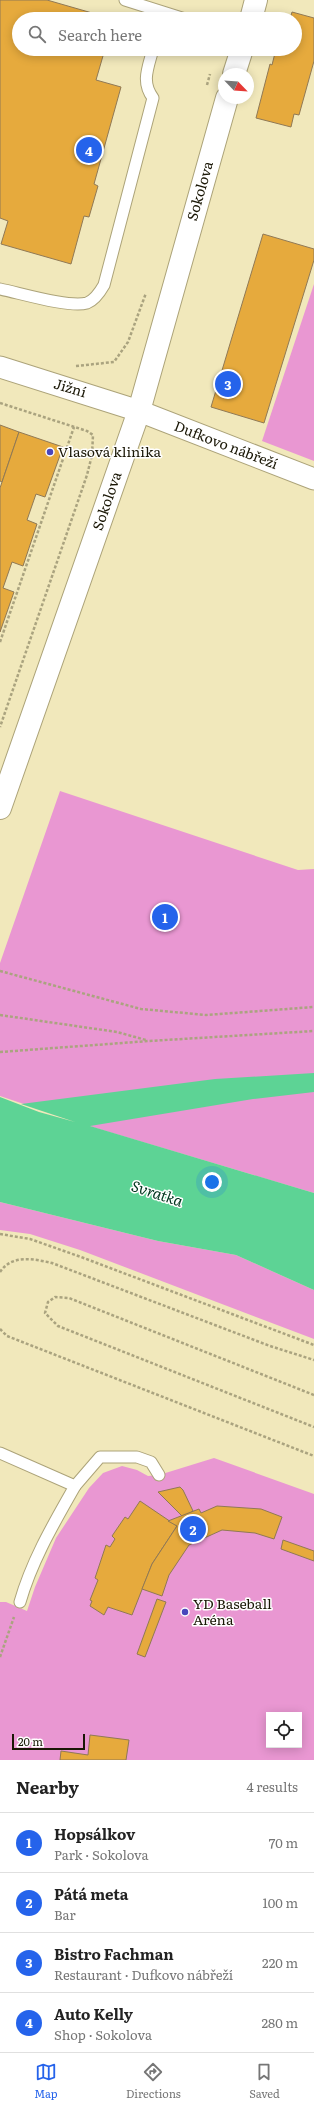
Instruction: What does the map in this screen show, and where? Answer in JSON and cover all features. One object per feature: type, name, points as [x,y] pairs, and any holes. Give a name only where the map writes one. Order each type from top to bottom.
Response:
[{"type":"street","points":[[252,12],[256,0]]},
{"type":"street","points":[[236,68],[240,56]]},
{"type":"street","name":"Sokolova","points":[[0,808],[139,411],[225,104]]},
{"type":"street","name":"Jižní","points":[[0,367],[139,411]]},
{"type":"street","name":"Dufkovo nábřeží","points":[[139,411],[314,479]]},
{"type":"lane","points":[[125,0],[153,12]]},
{"type":"lane","points":[[0,289],[75,304],[88,302],[97,296],[104,285],[153,98],[147,90],[145,79],[150,56]]},
{"type":"lane","points":[[0,1452],[75,1486]]},
{"type":"lane","points":[[20,1602],[26,1580],[48,1532],[75,1486],[100,1457],[137,1457],[151,1462],[159,1475]]},
{"type":"path","points":[[0,403],[74,427],[92,435],[92,455],[87,475],[0,726]]},
{"type":"path","points":[[0,642],[74,427]]},
{"type":"path","points":[[0,971],[141,1010],[206,1015],[314,1007]]},
{"type":"path","points":[[0,1015],[117,1032],[149,1041]]},
{"type":"path","points":[[0,1052],[314,1031]]},
{"type":"path","points":[[0,1234],[30,1239],[81,1256],[314,1345]]},
{"type":"path","points":[[0,1272],[11,1263],[24,1258],[52,1264],[270,1346],[314,1360]]},
{"type":"path","points":[[314,1395],[70,1298],[55,1297],[48,1302],[45,1313],[58,1326],[314,1427]]},
{"type":"path","points":[[0,1329],[7,1336],[314,1456]]},
{"type":"path","points":[[0,1657],[20,1602]]},
{"type":"shaded area","points":[[314,284],[314,461],[262,441]]},
{"type":"shaded area","points":[[60,791],[298,870],[314,869],[314,1193],[89,1126],[0,1096],[0,963]]},
{"type":"shaded area","points":[[0,1202],[158,1241],[236,1255],[314,1290],[314,1339],[80,1250],[30,1234],[0,1230]]},
{"type":"shaded area","name":"YD Baseball Aréna","points":[[214,1458],[314,1494],[314,1760],[0,1760],[0,1602],[6,1602],[27,1611],[35,1587],[56,1538],[89,1488],[103,1473],[122,1466],[137,1470],[148,1476],[159,1475]]},
{"type":"water","name":"Svratka","points":[[314,1073],[314,1092],[253,1099],[90,1126],[314,1193],[314,1290],[236,1255],[158,1241],[0,1202],[0,1097],[39,1112],[75,1122],[21,1104],[215,1079]]},
{"type":"building","points":[[0,0],[47,0],[89,12],[12,12],[12,56],[103,56],[96,80],[121,87],[94,184],[98,186],[89,217],[84,216],[71,264],[1,244],[8,221],[0,218]]},
{"type":"building","points":[[302,15],[314,18],[314,61],[299,115],[294,114],[291,127],[256,118],[270,64],[272,65],[274,56],[302,56]]},
{"type":"building","points":[[263,234],[314,249],[314,260],[264,423],[211,407]]},
{"type":"building","points":[[0,425],[19,432],[2,482],[0,481]]},
{"type":"building","points":[[19,432],[63,447],[45,497],[36,494],[27,520],[37,524],[23,566],[12,562],[3,588],[14,592],[0,632],[0,488]]},
{"type":"building","points":[[180,1487],[183,1490],[193,1511],[183,1517],[158,1492]]},
{"type":"building","points":[[140,1501],[177,1526],[152,1564],[132,1615],[108,1607],[104,1615],[90,1606],[92,1601],[90,1600],[98,1580],[95,1578],[106,1545],[110,1547],[115,1539],[112,1536],[125,1517],[128,1519]]},
{"type":"building","points":[[217,1506],[261,1509],[282,1517],[274,1539],[255,1533],[222,1530],[189,1545],[169,1575],[162,1596],[142,1589],[152,1564],[177,1526],[168,1521],[199,1509],[201,1513]]},
{"type":"building","points":[[283,1540],[314,1551],[314,1561],[281,1549]]},
{"type":"building","points":[[157,1599],[166,1602],[145,1657],[137,1654]]},
{"type":"building","points":[[90,1735],[129,1740],[126,1760],[60,1760],[61,1751],[88,1755]]},
{"type":"place","name":"Auto Kelly","points":[[89,150]]},
{"type":"place","name":"Bistro Fachman","points":[[228,384]]},
{"type":"place","name":"Vlasová klinika","points":[[50,452]]},
{"type":"place","name":"Hopsálkov","points":[[165,917]]},
{"type":"place","name":"Pátá meta","points":[[193,1529]]},
{"type":"place","name":"YD Baseball Aréna","points":[[185,1612]]}]
